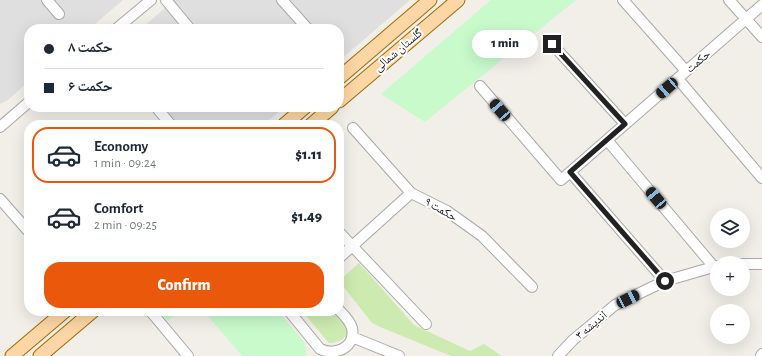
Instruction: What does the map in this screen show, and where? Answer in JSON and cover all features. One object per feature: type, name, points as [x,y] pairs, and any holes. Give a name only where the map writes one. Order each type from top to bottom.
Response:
[{"type":"main road","name":"گلستان شمالی","points":[[344,70],[430,0]]},
{"type":"main road","name":"گلستان شمالی","points":[[344,97],[458,0]]},
{"type":"main road","points":[[344,75],[357,86]]},
{"type":"main road","points":[[290,120],[299,112]]},
{"type":"main road","points":[[317,120],[326,112]]},
{"type":"main road","points":[[12,356],[59,316]]},
{"type":"main road","points":[[40,356],[87,316]]},
{"type":"street","points":[[47,0],[59,14]]},
{"type":"street","points":[[122,24],[151,0]]},
{"type":"street","points":[[166,0],[186,24]]},
{"type":"street","points":[[282,0],[304,24]]},
{"type":"street","points":[[623,0],[686,71]]},
{"type":"street","points":[[729,0],[762,37]]},
{"type":"street","name":"حکمت","points":[[480,86],[561,180],[762,5]]},
{"type":"street","points":[[552,44],[625,124]]},
{"type":"street","points":[[678,78],[762,178]]},
{"type":"street","points":[[0,127],[24,106]]},
{"type":"street","points":[[160,112],[167,120]]},
{"type":"street","name":"حکمت ۹","points":[[353,128],[411,193],[447,211],[482,236],[532,287]]},
{"type":"street","points":[[607,140],[710,259]]},
{"type":"street","points":[[570,172],[665,281]]},
{"type":"street","points":[[344,253],[411,193]]},
{"type":"street","points":[[0,198],[24,226]]},
{"type":"street","points":[[344,237],[426,324]]},
{"type":"street","points":[[750,264],[762,264]]},
{"type":"street","name":"اندیشه ۳","points":[[558,356],[573,340],[615,305],[665,281],[710,268]]},
{"type":"street","points":[[155,316],[188,356]]},
{"type":"street","points":[[293,316],[325,354],[343,349],[352,338],[350,323],[344,316]]},
{"type":"street","points":[[352,338],[399,356]]},
{"type":"shaded area","points":[[0,0],[123,0],[95,24],[24,24],[24,86],[8,100],[0,104]]},
{"type":"shaded area","points":[[174,0],[410,0],[344,57],[344,24],[147,24]]},
{"type":"shaded area","points":[[165,112],[279,112],[269,120],[171,120]]},
{"type":"green space","points":[[491,0],[576,0],[425,122],[381,94]]},
{"type":"green space","points":[[359,263],[414,325],[470,351],[484,344],[502,356],[451,356],[372,323],[344,287],[344,276]]},
{"type":"green space","points":[[163,316],[173,316],[168,321]]},
{"type":"green space","points":[[208,316],[282,316],[305,343],[306,356],[242,356]]},
{"type":"green space","points":[[306,316],[336,316],[345,325],[347,329],[346,336],[336,342],[329,343]]},
{"type":"route","points":[[552,44],[625,124],[570,172],[665,281]]}]
